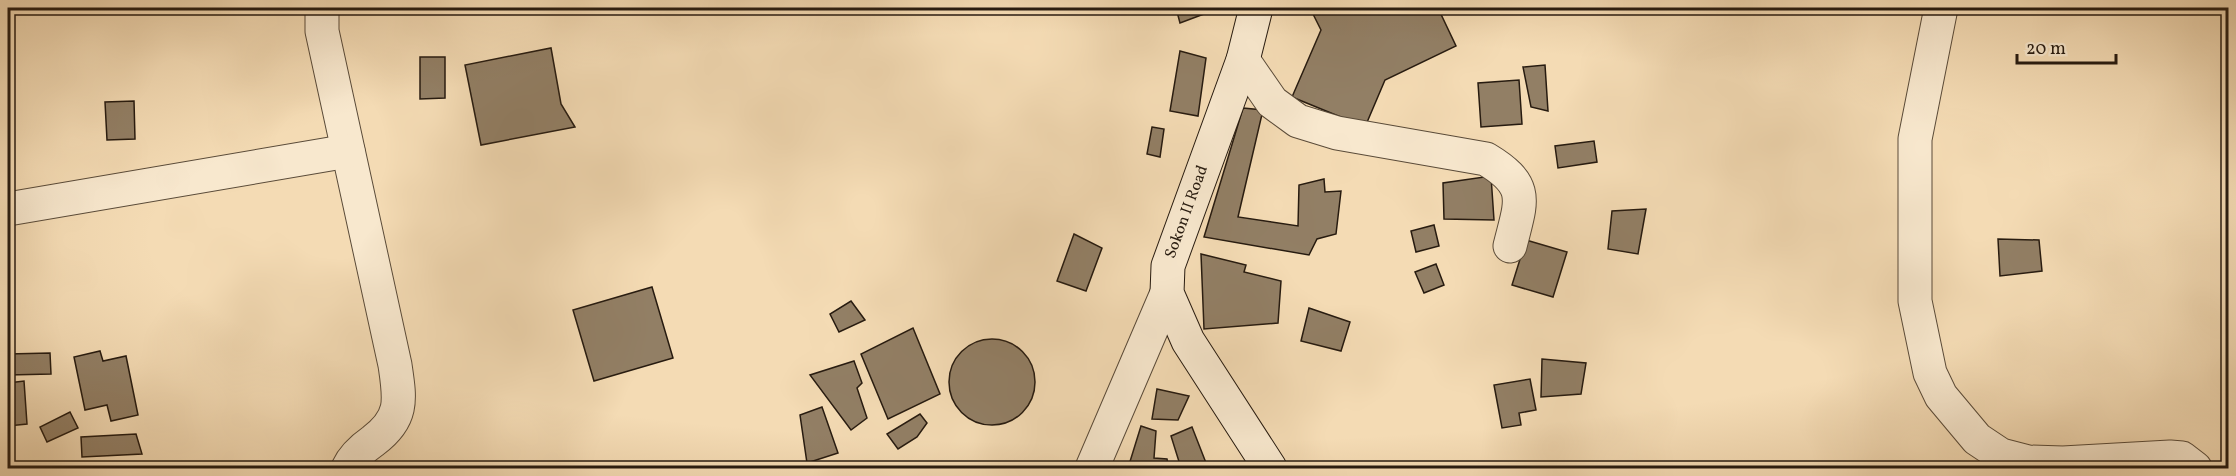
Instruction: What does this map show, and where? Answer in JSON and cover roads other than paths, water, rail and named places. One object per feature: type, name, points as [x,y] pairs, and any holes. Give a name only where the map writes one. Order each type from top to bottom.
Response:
[{"type":"street","points":[[322,8],[322,31],[395,365],[400,399],[395,418],[385,432],[356,456],[348,468]]},
{"type":"street","name":"Sokon II Road","points":[[1256,8],[1243,60],[1168,266],[1167,294],[1188,340],[1270,468]]},
{"type":"street","points":[[1941,8],[1915,139],[1915,301],[1930,373],[1941,396],[1977,439],[2001,455],[2028,462],[2063,463],[2170,457],[2182,458],[2195,468]]},
{"type":"street","points":[[1243,60],[1272,102],[1298,122],[1337,133],[1486,159],[1503,170],[1513,179],[1521,198],[1509,246]]},
{"type":"street","points":[[8,209],[348,151]]},
{"type":"street","points":[[1092,468],[1167,294]]}]
